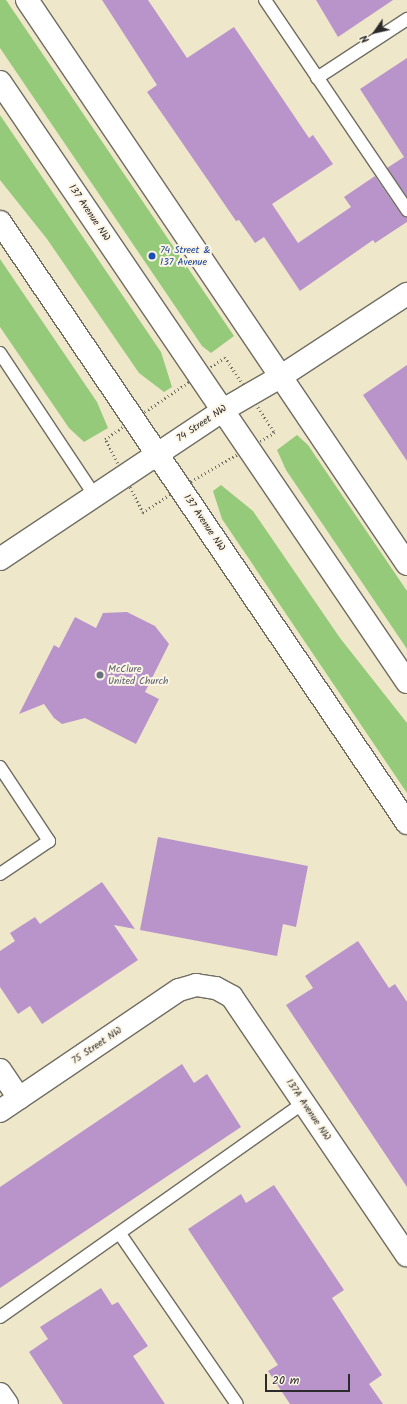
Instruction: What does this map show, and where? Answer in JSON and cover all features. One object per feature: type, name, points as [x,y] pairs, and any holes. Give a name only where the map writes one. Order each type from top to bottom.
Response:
[{"type":"street","points":[[27,0],[407,564]]},
{"type":"street","name":"137 Avenue NW","points":[[0,82],[407,682]]},
{"type":"street","name":"137 Avenue NW","points":[[0,222],[407,823]]},
{"type":"street","name":"74 Street NW","points":[[0,559],[222,410],[280,377],[407,294]]},
{"type":"street","name":"75 Street NW","points":[[0,1111],[179,990],[196,985]]},
{"type":"street","name":"137A Avenue NW","points":[[196,985],[216,988],[232,997],[407,1255]]},
{"type":"street","points":[[0,1070],[19,1098]]},
{"type":"street","points":[[0,1394],[7,1404]]},
{"type":"lane","points":[[265,0],[407,210]]},
{"type":"lane","points":[[317,78],[407,19]]},
{"type":"lane","points":[[0,353],[95,496]]},
{"type":"lane","points":[[0,767],[49,841],[0,874]]},
{"type":"lane","points":[[0,1318],[304,1103]]},
{"type":"lane","points":[[120,1234],[237,1404]]},
{"type":"path","points":[[105,439],[225,357]]},
{"type":"path","points":[[143,513],[180,488],[248,447],[275,433]]},
{"type":"green space","points":[[0,0],[6,0],[234,336],[211,353],[202,346],[0,48]]},
{"type":"green space","points":[[0,115],[161,352],[172,387],[164,392],[139,373],[47,239],[0,180]]},
{"type":"green space","points":[[0,259],[97,402],[108,428],[84,442],[69,428],[0,327]]},
{"type":"green space","points":[[297,435],[308,445],[407,591],[407,649],[286,470],[277,450]]},
{"type":"green space","points":[[221,485],[253,511],[340,638],[407,723],[407,793],[222,519],[213,491]]},
{"type":"building","points":[[102,0],[148,0],[187,58],[234,27],[309,138],[313,135],[333,164],[272,204],[298,243],[351,207],[344,197],[375,176],[401,214],[407,217],[407,222],[375,243],[373,240],[300,291],[264,237],[255,243],[239,220],[236,221],[147,92],[157,85]]},
{"type":"building","points":[[316,0],[393,0],[338,37]]},
{"type":"building","points":[[407,58],[407,197],[387,168],[404,157],[360,89]]},
{"type":"building","points":[[407,365],[407,461],[363,395]]},
{"type":"building","name":"McClure United Church","points":[[127,612],[155,626],[169,644],[145,692],[159,699],[136,744],[85,718],[62,724],[54,718],[44,704],[19,714],[54,645],[59,648],[75,617],[96,628],[103,613]]},
{"type":"building","points":[[158,837],[308,866],[296,927],[283,924],[277,956],[140,930]]},
{"type":"building","points":[[102,882],[135,929],[114,925],[138,960],[42,1024],[30,1006],[18,1014],[0,987],[0,951],[15,941],[10,933],[35,917],[40,924]]},
{"type":"building","points":[[358,941],[389,988],[395,984],[407,1002],[407,1187],[286,1005],[313,988],[305,976]]},
{"type":"building","points":[[182,1064],[194,1083],[207,1074],[241,1127],[0,1288],[0,1187]]},
{"type":"building","points":[[274,1185],[344,1290],[332,1298],[382,1375],[369,1384],[383,1404],[290,1404],[268,1371],[278,1365],[188,1229],[241,1194],[246,1203]]},
{"type":"building","points":[[101,1288],[112,1305],[118,1302],[148,1346],[133,1356],[165,1404],[63,1404],[29,1352],[48,1339],[40,1327]]},
{"type":"place","name":"74 Street & 137 Avenue","points":[[152,256]]},
{"type":"place","name":"McClure United Church","points":[[100,675]]}]
